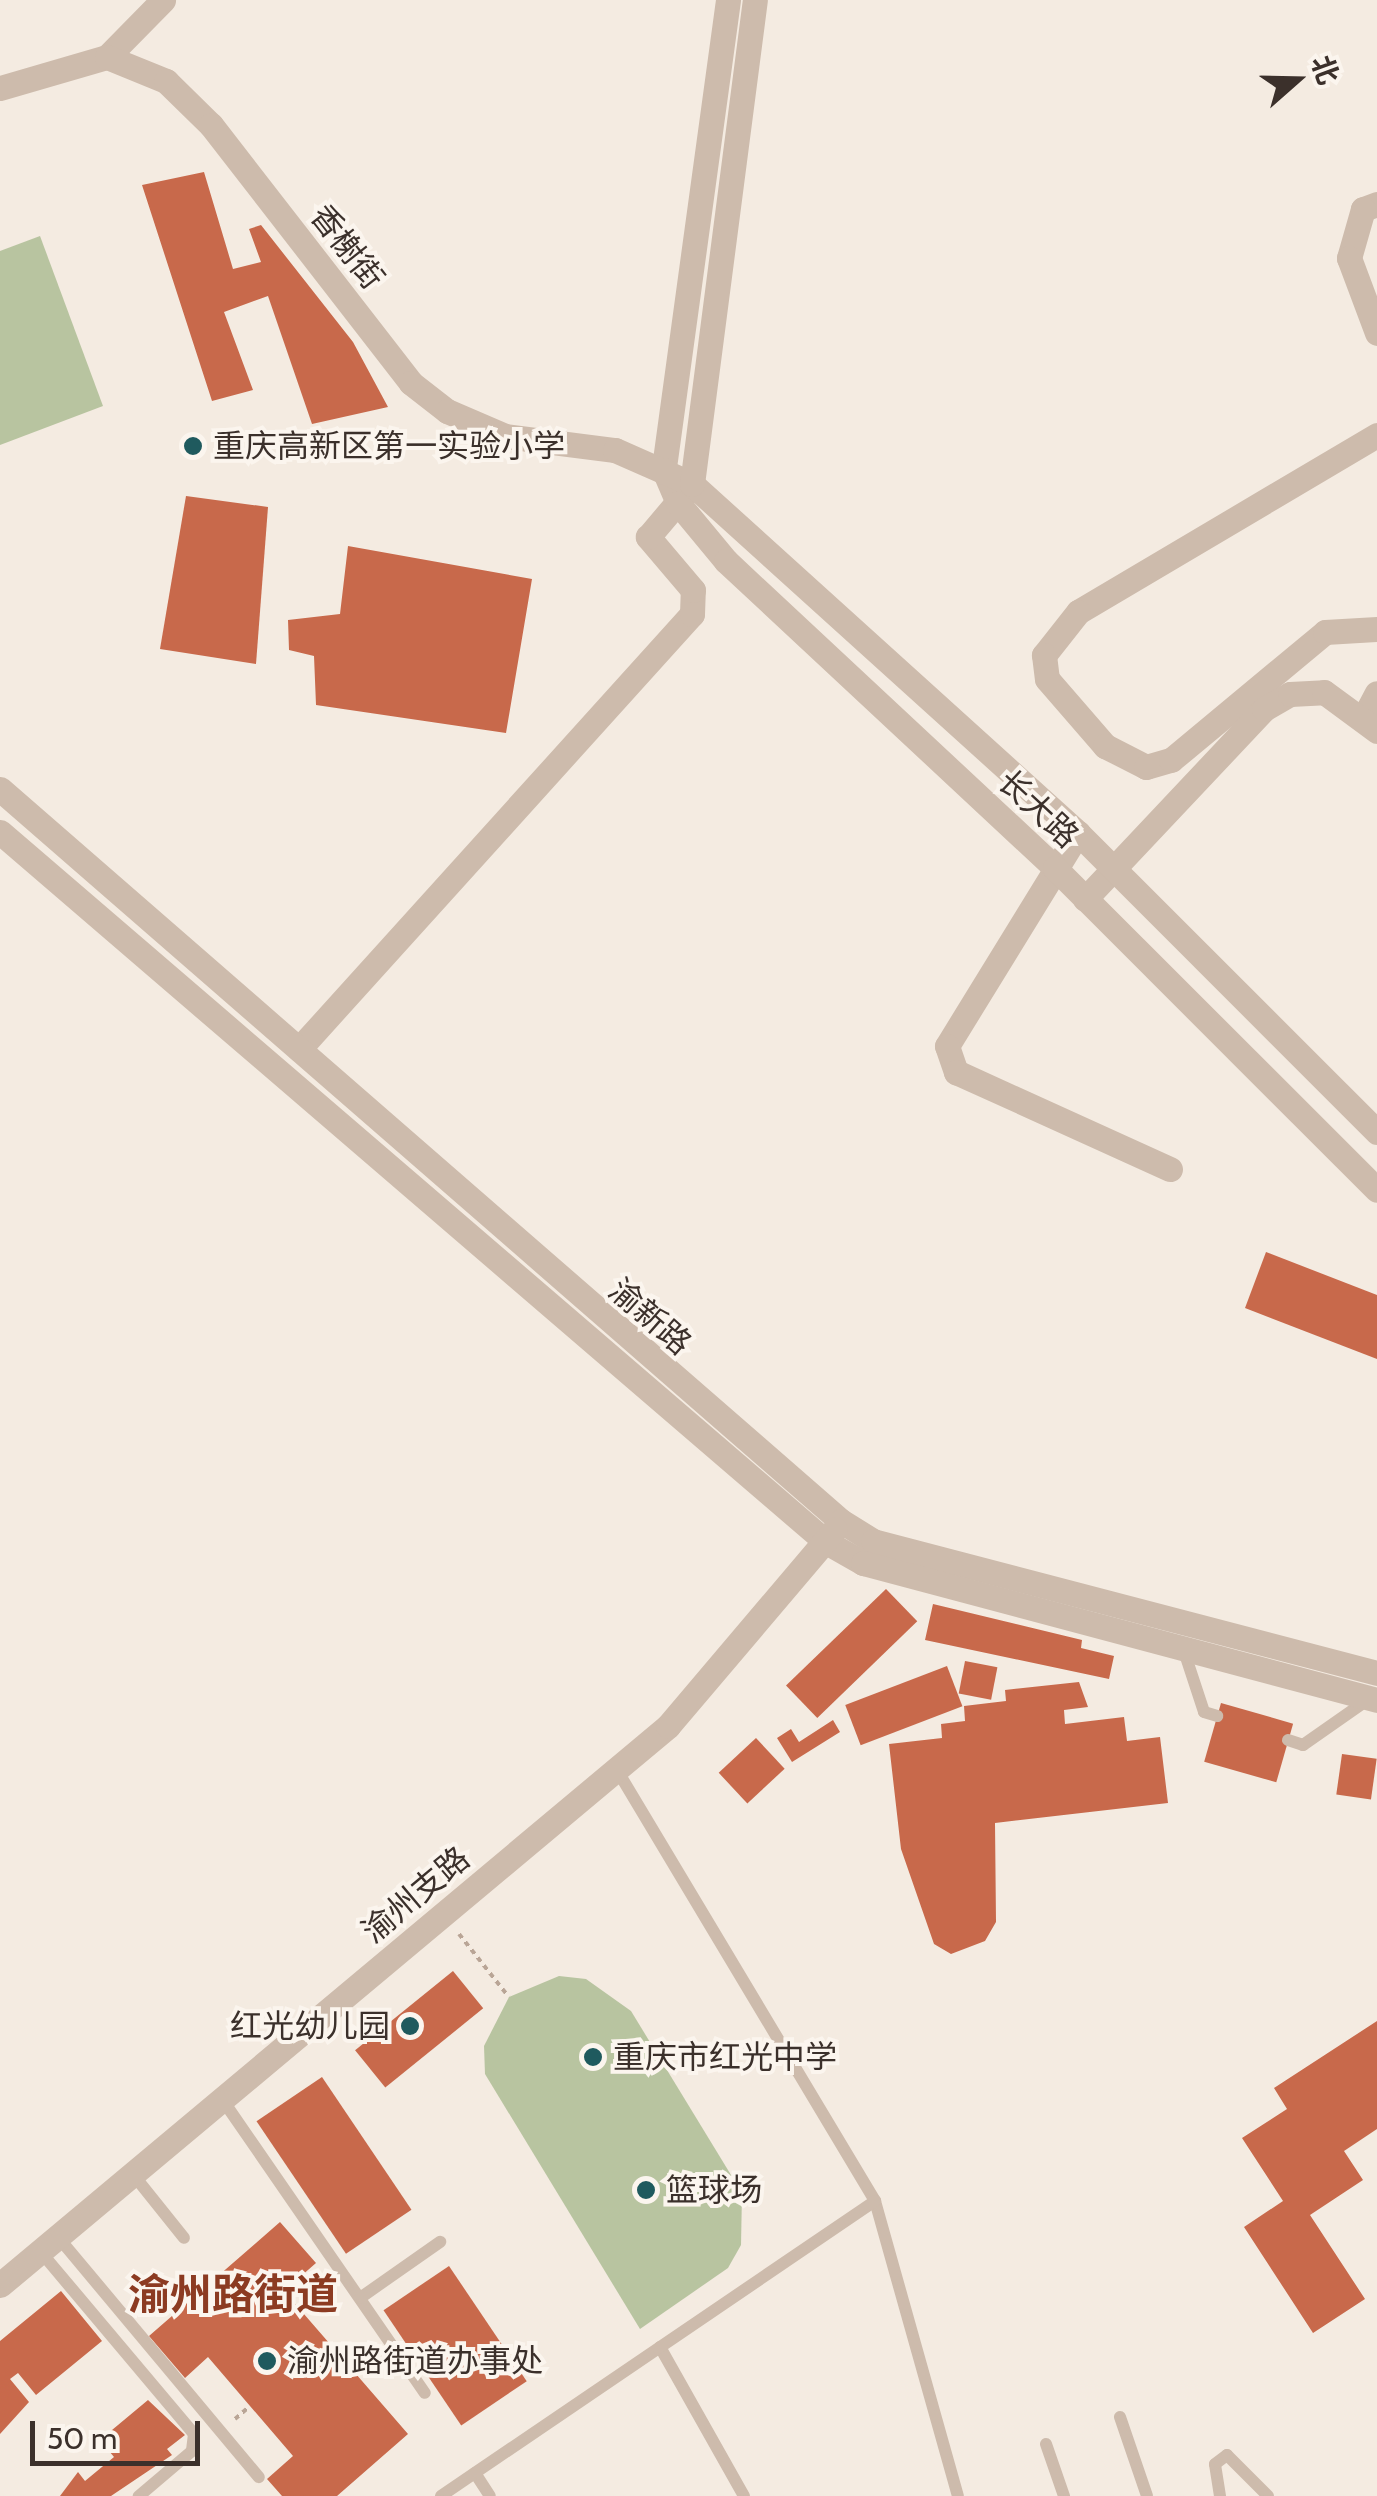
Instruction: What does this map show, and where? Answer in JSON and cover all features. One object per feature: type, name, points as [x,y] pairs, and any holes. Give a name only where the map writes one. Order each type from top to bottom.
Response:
[{"type":"street","points":[[0,88],[108,57],[163,0]]},
{"type":"street","points":[[664,470],[728,0]]},
{"type":"street","points":[[298,1049],[692,614],[693,590],[648,537],[685,494],[755,0]]},
{"type":"street","name":"香榭街","points":[[108,57],[166,81],[211,125],[411,382],[447,411],[505,436],[615,450],[664,470],[685,494]]},
{"type":"street","points":[[1377,204],[1363,210],[1349,258],[1377,332]]},
{"type":"street","points":[[1375,440],[1078,612],[1044,654],[1047,679],[1105,746],[1146,767],[1171,760],[1325,632],[1377,630]]},
{"type":"street","name":"长大路","points":[[685,494],[1078,833],[1377,1132]]},
{"type":"street","name":"长大路","points":[[685,494],[726,562],[1055,868],[1377,1190]]},
{"type":"street","points":[[1085,898],[1264,710],[1290,694],[1324,692],[1370,724],[1377,693]]},
{"type":"street","name":"渝新路","points":[[0,789],[298,1049],[863,1563],[1183,1648],[1375,1690]]},
{"type":"street","name":"渝新路","points":[[0,832],[833,1532],[873,1540],[1375,1690]]},
{"type":"street","points":[[1078,833],[946,1046],[956,1072],[1170,1170]]},
{"type":"street","name":"渝州支路","points":[[0,2285],[617,1770],[726,1668],[833,1532]]},
{"type":"lane","points":[[1183,1648],[1204,1712],[1218,1716]]},
{"type":"lane","points":[[1288,1740],[1303,1745],[1375,1690]]},
{"type":"lane","points":[[617,1770],[875,2201],[958,2496]]},
{"type":"lane","points":[[222,2099],[425,2393]]},
{"type":"lane","points":[[132,2174],[184,2238]]},
{"type":"lane","points":[[440,2496],[875,2201]]},
{"type":"lane","points":[[360,2298],[440,2242]]},
{"type":"lane","points":[[49,2244],[259,2477]]},
{"type":"lane","points":[[49,2244],[194,2434],[192,2451],[139,2496]]},
{"type":"lane","points":[[660,2347],[744,2496]]},
{"type":"lane","points":[[1120,2418],[1147,2496]]},
{"type":"lane","points":[[1046,2444],[1064,2496]]},
{"type":"lane","points":[[1220,2496],[1215,2464],[1227,2455],[1268,2496]]},
{"type":"lane","points":[[475,2473],[490,2496]]},
{"type":"path","points":[[443,1914],[509,1998]]},
{"type":"green space","points":[[40,236],[103,406],[0,445],[0,251]]},
{"type":"green space","points":[[559,1976],[586,1979],[631,2011],[742,2193],[741,2245],[728,2268],[640,2329],[485,2074],[484,2046],[509,1997]]},
{"type":"building","points":[[204,172],[233,269],[261,262],[249,229],[261,225],[353,342],[388,407],[312,424],[268,296],[224,312],[253,390],[212,401],[142,185]]},
{"type":"building","points":[[186,496],[268,507],[256,664],[160,649]]},
{"type":"building","points":[[348,546],[532,579],[506,733],[316,705],[314,656],[289,650],[288,620],[340,614]]},
{"type":"building","points":[[1266,1252],[1377,1295],[1377,1359],[1245,1308]]},
{"type":"building","points":[[886,1589],[917,1621],[817,1718],[786,1686]]},
{"type":"building","points":[[933,1604],[1082,1640],[1081,1648],[1114,1656],[1109,1679],[925,1640]]},
{"type":"building","points":[[965,1661],[997,1667],[991,1700],[959,1693]]},
{"type":"building","points":[[947,1666],[962,1706],[861,1745],[845,1705]]},
{"type":"building","points":[[1079,1682],[1088,1707],[1064,1710],[1065,1724],[1124,1717],[1127,1741],[1160,1737],[1168,1803],[995,1823],[996,1922],[985,1941],[951,1954],[934,1944],[901,1849],[889,1744],[942,1738],[941,1724],[965,1721],[964,1706],[1006,1701],[1005,1690]]},
{"type":"building","points":[[1221,1703],[1293,1724],[1276,1782],[1204,1762]]},
{"type":"building","points":[[833,1720],[840,1732],[792,1762],[777,1738],[791,1729],[799,1742]]},
{"type":"building","points":[[756,1738],[785,1769],[747,1803],[719,1773]]},
{"type":"building","points":[[1342,1754],[1377,1759],[1371,1799],[1336,1795]]},
{"type":"building","points":[[453,1971],[483,2008],[385,2088],[355,2050]]},
{"type":"building","points":[[1377,2021],[1377,2129],[1344,2151],[1363,2180],[1310,2215],[1365,2299],[1313,2333],[1244,2227],[1283,2201],[1242,2138],[1287,2109],[1274,2088]]},
{"type":"building","points":[[322,2077],[411,2210],[346,2254],[257,2121]]},
{"type":"building","points":[[280,2222],[316,2263],[284,2291],[408,2434],[337,2496],[282,2496],[267,2479],[293,2456],[208,2357],[185,2378],[149,2336]]},
{"type":"building","points":[[449,2266],[527,2381],[461,2425],[384,2310]]},
{"type":"building","points":[[61,2291],[102,2341],[36,2395],[18,2373],[10,2379],[29,2402],[0,2434],[0,2341]]},
{"type":"building","points":[[148,2400],[185,2435],[167,2449],[172,2455],[111,2496],[60,2496],[78,2472],[85,2481],[114,2457],[100,2440]]},
{"type":"place","name":"重庆高新区第一实验小学","points":[[193,446]]},
{"type":"place","name":"红光幼儿园","points":[[410,2026]]},
{"type":"place","name":"重庆市红光中学","points":[[593,2057]]},
{"type":"place","name":"篮球场","points":[[646,2190]]},
{"type":"place","name":"渝州路街道办事处","points":[[267,2361]]},
{"type":"district","name":"渝州路街道","points":[[233,2294]]}]
